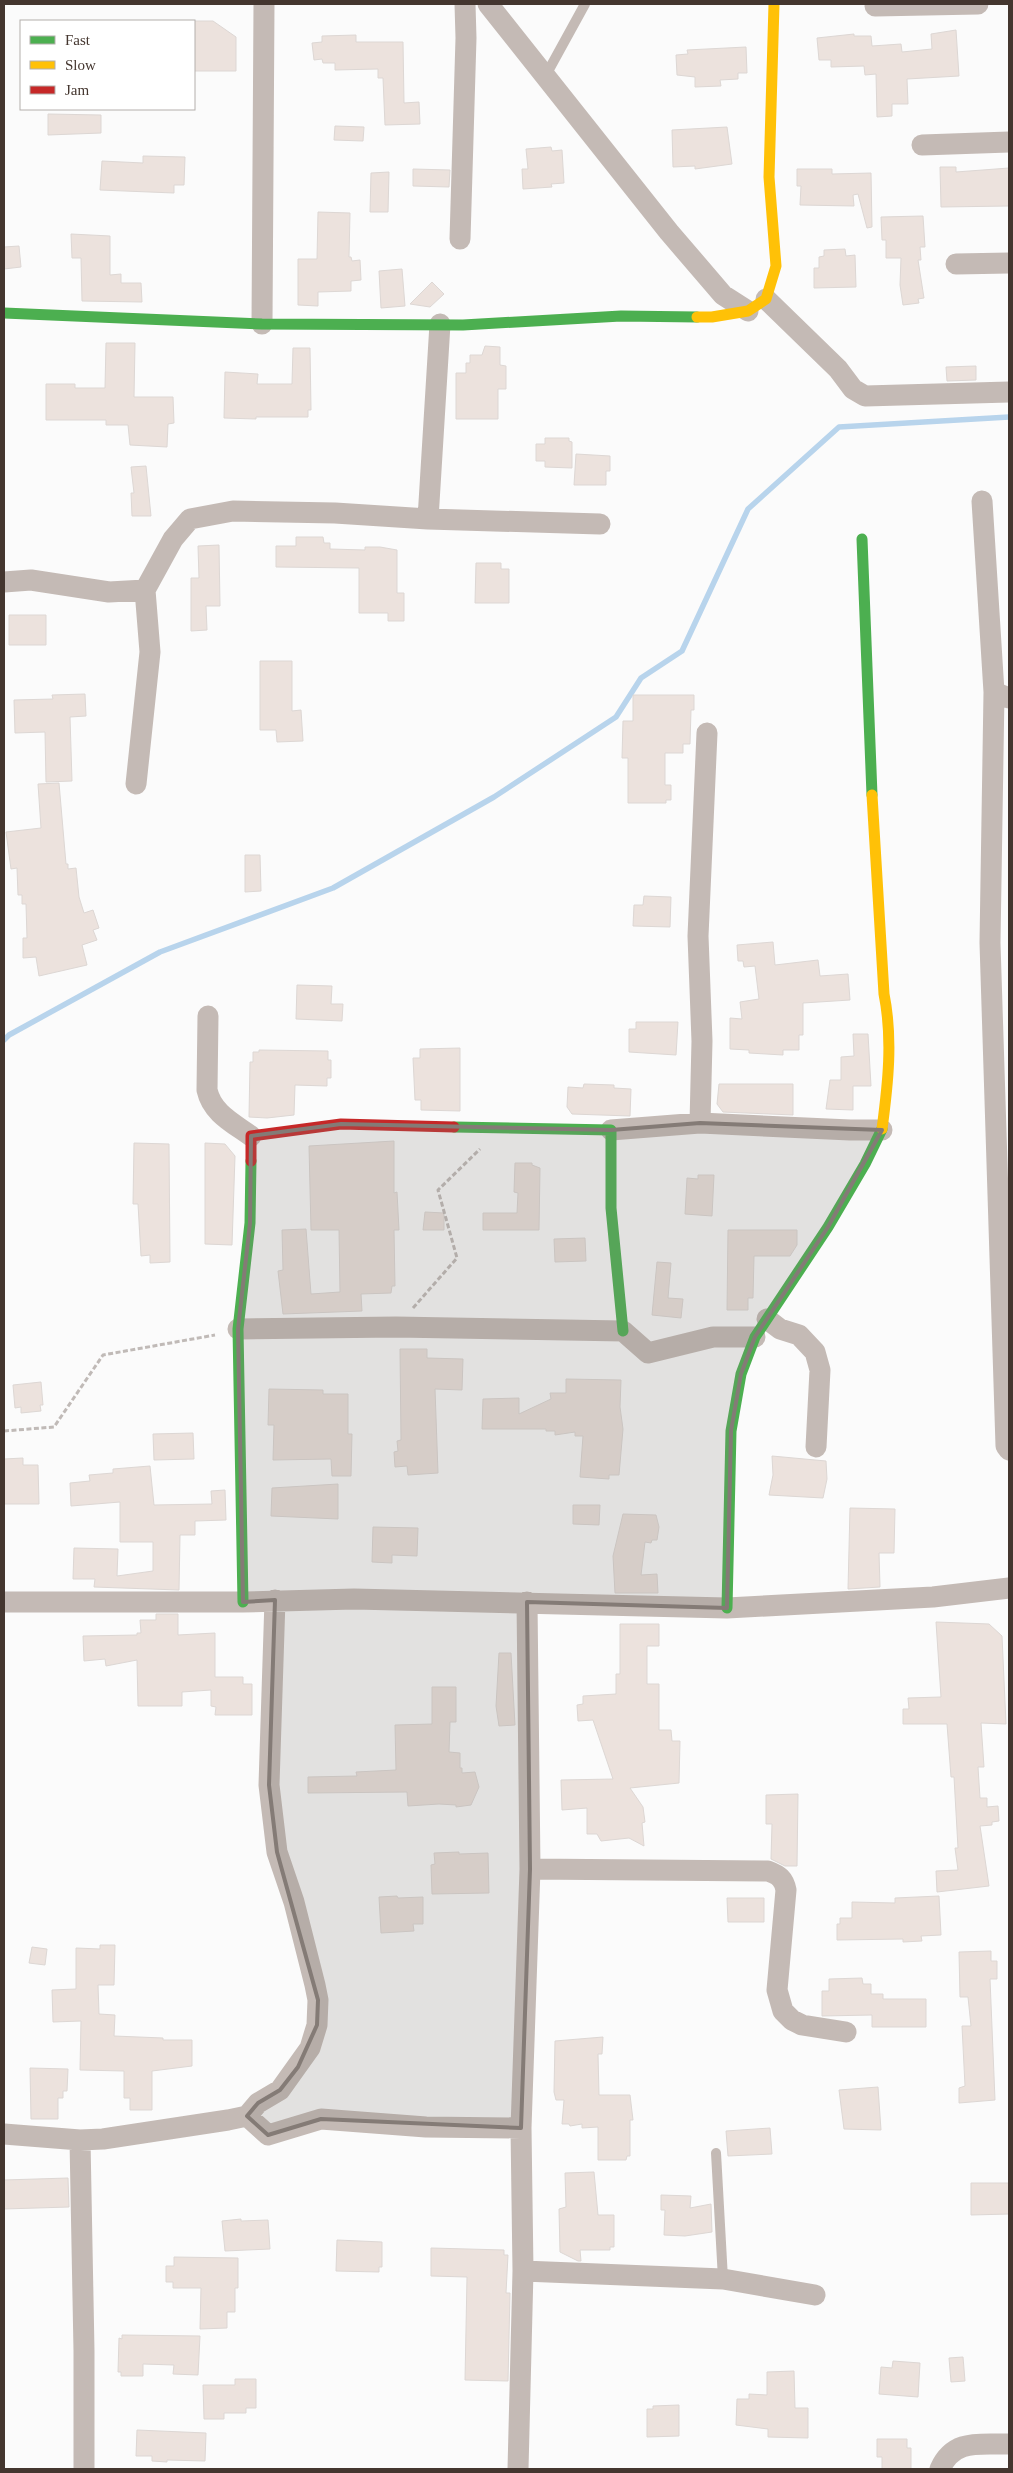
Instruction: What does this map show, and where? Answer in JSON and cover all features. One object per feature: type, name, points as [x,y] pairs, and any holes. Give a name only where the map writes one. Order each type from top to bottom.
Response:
[{"type":"street","points":[[262,324],[264,4]]},
{"type":"street","points":[[460,239],[466,38],[465,4]]},
{"type":"street","points":[[488,4],[670,232],[723,295],[757,305],[838,368],[853,389],[865,396],[1009,392]]},
{"type":"street","points":[[4,313],[262,324],[463,325],[621,316],[712,317],[757,305],[776,266],[769,177],[774,4]]},
{"type":"street","points":[[875,6],[978,4]]},
{"type":"street","points":[[922,145],[1009,142]]},
{"type":"street","points":[[956,264],[1009,263]]},
{"type":"street","points":[[428,519],[440,324]]},
{"type":"street","points":[[982,501],[1001,695],[990,943],[1005,1311],[1006,1446],[1009,1450]]},
{"type":"street","points":[[136,784],[150,652],[145,590],[173,539],[190,519],[233,511],[335,513],[428,519],[600,524]]},
{"type":"street","points":[[727,1608],[731,1431],[741,1374],[755,1337],[828,1227],[866,1164],[882,1130],[889,1074],[888,1014],[884,994],[874,866],[862,539]]},
{"type":"street","points":[[4,582],[31,580],[109,592],[145,590]]},
{"type":"street","points":[[700,1123],[702,1041],[698,936],[707,732]]},
{"type":"street","points":[[208,1016],[207,1090],[209,1102],[216,1110],[251,1136],[341,1124],[420,1124],[502,1129],[611,1130],[700,1123],[882,1130]]},
{"type":"street","points":[[611,1130],[611,1208],[623,1331]]},
{"type":"street","points":[[242,1602],[238,1329],[250,1223],[251,1136]]},
{"type":"street","points":[[767,1319],[780,1329],[799,1335],[815,1352],[820,1370],[816,1447]]},
{"type":"street","points":[[238,1329],[396,1327],[623,1331],[648,1353],[713,1337],[755,1337]]},
{"type":"street","points":[[4,1602],[242,1602],[354,1598],[727,1608],[933,1597],[1009,1588]]},
{"type":"street","points":[[4,2134],[80,2140],[247,2116],[258,2103],[280,2090],[310,2048],[317,2025],[318,2000],[294,1902],[277,1852],[269,1785],[276,1600]]},
{"type":"street","points":[[518,2469],[523,2271],[521,2128],[530,1869],[527,1602]]},
{"type":"street","points":[[530,1869],[768,1871],[777,1875],[784,1881],[786,1890],[777,1990],[783,2011],[792,2020],[802,2025],[846,2032]]},
{"type":"street","points":[[247,2116],[268,2135],[321,2119],[426,2127],[521,2128]]},
{"type":"street","points":[[80,2140],[84,2469]]},
{"type":"street","points":[[523,2271],[723,2279],[815,2295]]},
{"type":"street","points":[[940,2469],[948,2454],[955,2449],[1009,2444]]},
{"type":"lane","points":[[546,75],[585,4]]},
{"type":"lane","points":[[716,2153],[723,2279]]},
{"type":"path","points":[[396,1327],[457,1258],[438,1190],[502,1129]]},
{"type":"path","points":[[4,1431],[54,1427],[103,1355],[190,1340],[238,1329]]},
{"type":"highlighted area","points":[[700,1123],[882,1130],[828,1227],[755,1337],[741,1374],[731,1431],[727,1608],[527,1602],[530,1869],[521,2128],[321,2119],[268,2135],[247,2116],[258,2103],[280,2090],[298,2067],[317,2025],[318,2000],[277,1852],[269,1785],[275,1600],[243,1602],[238,1329],[250,1223],[251,1136],[341,1124],[611,1130]]},
{"type":"building","points":[[195,21],[213,21],[236,37],[236,71],[195,71]]},
{"type":"building","points":[[956,30],[959,76],[907,79],[908,104],[892,104],[892,116],[877,117],[876,74],[865,75],[864,66],[831,67],[831,60],[819,60],[817,38],[854,34],[854,36],[871,36],[872,46],[901,44],[902,52],[932,49],[931,34]]},
{"type":"building","points":[[356,35],[356,42],[403,42],[404,103],[419,102],[420,124],[385,125],[383,78],[378,78],[378,69],[335,70],[335,63],[323,63],[322,59],[314,60],[312,43],[322,42],[322,36]]},
{"type":"building","points":[[746,47],[747,73],[738,73],[738,79],[720,80],[721,86],[695,87],[695,77],[677,75],[676,55],[688,54],[687,50]]},
{"type":"building","points":[[48,114],[101,115],[101,133],[48,135]]},
{"type":"building","points":[[335,126],[364,127],[363,141],[334,140]]},
{"type":"building","points":[[727,127],[732,164],[695,169],[695,166],[673,167],[672,130]]},
{"type":"building","points":[[551,147],[552,151],[562,150],[564,183],[551,184],[552,187],[523,189],[522,169],[528,169],[526,149]]},
{"type":"building","points":[[143,156],[185,157],[184,185],[174,185],[174,193],[100,190],[102,161],[143,163]]},
{"type":"building","points":[[940,167],[956,167],[956,172],[1009,168],[1009,206],[941,207]]},
{"type":"building","points":[[413,169],[450,170],[449,187],[413,186]]},
{"type":"building","points":[[797,169],[832,169],[832,174],[871,173],[872,227],[867,228],[858,194],[853,195],[854,206],[800,205],[801,186],[797,186]]},
{"type":"building","points":[[389,172],[388,212],[370,212],[371,173]]},
{"type":"building","points":[[318,212],[350,213],[349,257],[351,257],[352,261],[360,260],[361,280],[351,281],[351,291],[318,292],[318,306],[298,305],[298,259],[317,259]]},
{"type":"building","points":[[923,216],[925,247],[920,247],[921,260],[918,260],[924,298],[918,299],[919,303],[903,305],[900,285],[901,258],[886,258],[886,240],[882,240],[881,217]]},
{"type":"building","points":[[71,234],[110,236],[110,275],[121,274],[121,283],[141,283],[142,302],[82,301],[81,258],[72,258]]},
{"type":"building","points":[[19,246],[21,267],[4,269],[4,247]]},
{"type":"building","points":[[845,249],[846,256],[855,255],[856,287],[814,288],[814,268],[819,268],[819,257],[824,256],[824,250]]},
{"type":"building","points":[[402,269],[405,306],[381,308],[379,271]]},
{"type":"building","points":[[432,282],[444,294],[430,307],[410,304]]},
{"type":"building","points":[[106,343],[135,343],[134,397],[173,397],[174,423],[168,424],[167,447],[130,445],[128,425],[106,425],[106,420],[46,420],[46,384],[75,384],[75,388],[105,388]]},
{"type":"building","points":[[485,346],[500,347],[500,365],[506,366],[506,389],[498,389],[498,419],[456,419],[456,373],[466,373],[466,363],[470,363],[470,355],[482,355]]},
{"type":"building","points":[[293,348],[310,348],[311,410],[308,410],[308,417],[224,418],[225,372],[258,374],[257,384],[292,384]]},
{"type":"building","points":[[976,366],[976,380],[947,381],[946,367]]},
{"type":"building","points":[[545,438],[569,438],[569,441],[572,442],[572,468],[545,467],[545,461],[536,461],[536,444],[545,444]]},
{"type":"building","points":[[576,454],[610,456],[610,471],[606,471],[606,485],[574,485]]},
{"type":"building","points":[[146,466],[151,516],[132,516],[131,493],[134,493],[131,467]]},
{"type":"building","points":[[296,537],[323,537],[324,543],[330,543],[330,549],[365,550],[365,547],[380,547],[397,550],[397,593],[404,593],[404,621],[388,621],[388,613],[359,613],[359,568],[276,567],[276,546],[296,546]]},
{"type":"building","points":[[219,545],[220,606],[206,606],[207,630],[191,631],[191,578],[199,578],[198,546]]},
{"type":"building","points":[[476,563],[501,563],[501,569],[509,569],[509,603],[475,603]]},
{"type":"building","points":[[9,615],[46,615],[46,645],[9,645]]},
{"type":"building","points":[[260,661],[292,661],[292,711],[301,710],[303,741],[277,742],[276,730],[260,730]]},
{"type":"building","points":[[85,694],[86,716],[70,717],[72,781],[46,782],[45,732],[15,733],[14,700],[53,699],[52,695]]},
{"type":"building","points":[[633,695],[694,695],[694,710],[691,710],[690,744],[683,744],[683,753],[665,753],[665,785],[671,785],[671,800],[666,800],[666,803],[628,803],[628,758],[622,758],[623,721],[633,721]]},
{"type":"building","points":[[59,783],[66,864],[68,864],[68,869],[76,868],[79,897],[84,913],[93,910],[99,928],[93,930],[97,940],[82,945],[87,965],[39,976],[36,957],[23,958],[23,938],[27,938],[26,904],[22,904],[22,895],[18,895],[17,868],[11,869],[6,832],[41,828],[38,784]]},
{"type":"building","points":[[245,855],[260,855],[261,891],[245,892]]},
{"type":"building","points":[[644,896],[671,897],[670,927],[633,926],[634,905],[643,905]]},
{"type":"building","points":[[773,942],[775,965],[818,960],[820,976],[848,974],[850,1000],[803,1003],[803,1035],[799,1035],[799,1050],[783,1050],[783,1055],[749,1053],[749,1050],[730,1049],[730,1018],[742,1019],[740,1002],[759,999],[755,966],[744,967],[743,961],[738,961],[737,945]]},
{"type":"building","points":[[297,985],[332,986],[331,1004],[343,1004],[342,1021],[296,1019]]},
{"type":"building","points":[[636,1022],[678,1022],[676,1055],[629,1052],[629,1029],[636,1029]]},
{"type":"building","points":[[853,1034],[868,1034],[871,1086],[853,1086],[853,1110],[826,1109],[830,1080],[841,1080],[841,1057],[854,1056]]},
{"type":"building","points":[[460,1048],[460,1111],[421,1110],[421,1100],[415,1100],[413,1058],[420,1058],[420,1049]]},
{"type":"building","points":[[259,1050],[328,1051],[328,1060],[331,1060],[331,1078],[327,1078],[327,1086],[295,1085],[294,1115],[267,1118],[249,1117],[250,1062],[253,1062],[253,1052],[259,1052]]},
{"type":"building","points":[[584,1084],[614,1085],[614,1088],[631,1089],[630,1116],[572,1114],[567,1107],[568,1087],[583,1088]]},
{"type":"building","points":[[719,1084],[793,1084],[793,1115],[723,1112],[717,1104]]},
{"type":"building","points":[[394,1141],[394,1193],[397,1192],[399,1230],[394,1230],[395,1286],[392,1286],[391,1293],[361,1294],[362,1311],[283,1314],[278,1271],[283,1270],[282,1230],[306,1229],[311,1294],[340,1292],[339,1230],[311,1230],[309,1146]]},
{"type":"building","points":[[134,1143],[169,1144],[170,1262],[150,1263],[150,1255],[141,1256],[138,1204],[133,1204]]},
{"type":"building","points":[[205,1143],[225,1144],[235,1156],[232,1245],[205,1244]]},
{"type":"building","points":[[515,1163],[532,1163],[532,1165],[540,1168],[539,1230],[483,1230],[483,1213],[517,1213],[518,1193],[514,1192]]},
{"type":"building","points":[[698,1175],[714,1175],[712,1216],[685,1214],[687,1178],[698,1179]]},
{"type":"building","points":[[425,1212],[444,1213],[444,1230],[423,1230]]},
{"type":"building","points":[[728,1230],[797,1230],[797,1245],[790,1256],[754,1256],[753,1298],[748,1298],[748,1310],[727,1310]]},
{"type":"building","points":[[585,1238],[586,1261],[555,1262],[554,1239]]},
{"type":"building","points":[[657,1262],[671,1263],[668,1298],[683,1299],[681,1318],[652,1315]]},
{"type":"building","points":[[400,1349],[427,1349],[427,1358],[463,1359],[462,1390],[435,1389],[438,1473],[408,1475],[407,1466],[395,1467],[394,1452],[398,1451],[397,1441],[401,1440]]},
{"type":"building","points":[[566,1379],[621,1380],[620,1407],[623,1429],[619,1475],[609,1475],[609,1479],[580,1477],[583,1436],[575,1436],[575,1432],[555,1435],[555,1431],[546,1431],[546,1429],[482,1429],[483,1399],[519,1398],[519,1414],[551,1399],[550,1393],[566,1393]]},
{"type":"building","points":[[41,1382],[43,1405],[40,1405],[41,1411],[21,1413],[21,1407],[15,1408],[13,1385]]},
{"type":"building","points":[[269,1389],[323,1390],[323,1394],[348,1394],[348,1434],[352,1434],[351,1476],[332,1476],[331,1459],[273,1460],[274,1425],[268,1425]]},
{"type":"building","points":[[193,1433],[194,1459],[154,1460],[153,1434]]},
{"type":"building","points":[[772,1456],[826,1461],[827,1479],[823,1498],[769,1495],[773,1475]]},
{"type":"building","points":[[23,1458],[23,1465],[38,1465],[39,1504],[4,1504],[4,1459]]},
{"type":"building","points":[[150,1466],[154,1505],[212,1504],[211,1491],[225,1490],[226,1520],[195,1521],[195,1535],[180,1535],[179,1590],[94,1587],[95,1579],[73,1579],[74,1548],[118,1549],[117,1576],[153,1571],[153,1542],[120,1542],[120,1502],[71,1506],[70,1483],[90,1481],[89,1475],[113,1473],[113,1469]]},
{"type":"building","points":[[338,1484],[338,1519],[271,1516],[272,1488]]},
{"type":"building","points":[[573,1505],[600,1505],[599,1525],[573,1524]]},
{"type":"building","points":[[850,1508],[895,1509],[894,1553],[879,1553],[880,1587],[848,1589]]},
{"type":"building","points":[[623,1514],[656,1515],[659,1527],[657,1540],[652,1540],[651,1543],[645,1542],[641,1575],[657,1574],[658,1593],[615,1593],[613,1556]]},
{"type":"building","points":[[373,1527],[418,1528],[417,1556],[392,1555],[392,1563],[372,1562]]},
{"type":"building","points":[[156,1614],[178,1614],[178,1635],[215,1633],[215,1677],[243,1677],[243,1684],[252,1684],[252,1715],[215,1715],[216,1707],[211,1706],[211,1690],[182,1692],[182,1706],[138,1706],[137,1660],[106,1666],[105,1659],[84,1661],[83,1636],[137,1635],[137,1633],[141,1633],[140,1620],[156,1620]]},
{"type":"building","points":[[936,1622],[989,1624],[1002,1636],[1006,1724],[981,1723],[984,1767],[978,1767],[980,1798],[987,1798],[987,1807],[998,1806],[999,1821],[992,1822],[992,1825],[980,1826],[989,1886],[937,1892],[936,1871],[958,1870],[955,1848],[958,1848],[954,1777],[951,1777],[947,1724],[903,1724],[903,1709],[909,1709],[908,1698],[941,1697]]},
{"type":"building","points":[[620,1624],[659,1624],[659,1646],[647,1646],[647,1684],[659,1684],[659,1730],[671,1730],[672,1741],[680,1741],[679,1783],[630,1788],[643,1807],[645,1822],[642,1823],[644,1846],[629,1838],[601,1841],[597,1834],[587,1834],[587,1808],[562,1810],[561,1780],[613,1779],[593,1720],[578,1721],[577,1705],[583,1704],[583,1696],[616,1694],[616,1674],[620,1674]]},
{"type":"building","points":[[499,1653],[511,1653],[515,1725],[499,1726],[496,1706]]},
{"type":"building","points":[[432,1687],[456,1687],[456,1722],[450,1722],[449,1752],[460,1753],[462,1773],[475,1772],[479,1787],[471,1805],[456,1807],[456,1805],[439,1804],[408,1806],[407,1792],[308,1793],[308,1777],[357,1776],[356,1772],[396,1770],[395,1725],[432,1724]]},
{"type":"building","points":[[798,1794],[797,1866],[785,1866],[771,1859],[772,1824],[766,1824],[766,1795]]},
{"type":"building","points":[[459,1852],[459,1854],[488,1853],[489,1893],[432,1894],[431,1865],[435,1864],[434,1853]]},
{"type":"building","points":[[397,1896],[398,1898],[423,1897],[423,1924],[413,1924],[414,1931],[381,1933],[379,1897]]},
{"type":"building","points":[[939,1896],[941,1935],[921,1936],[922,1941],[903,1942],[903,1939],[837,1940],[837,1924],[840,1924],[840,1918],[852,1918],[852,1902],[895,1903],[895,1898]]},
{"type":"building","points":[[727,1898],[764,1898],[764,1922],[728,1922]]},
{"type":"building","points":[[100,1945],[115,1945],[114,1985],[98,1985],[99,2014],[115,2015],[114,2036],[192,2040],[192,2066],[152,2071],[152,2110],[130,2110],[130,2098],[124,2098],[124,2071],[80,2070],[81,2021],[53,2022],[52,1990],[76,1989],[76,1948],[100,1949]]},
{"type":"building","points":[[32,1947],[47,1949],[45,1965],[29,1963]]},
{"type":"building","points":[[991,1951],[991,1961],[997,1961],[997,1979],[990,1979],[995,2100],[959,2103],[959,2088],[965,2086],[962,2026],[971,2026],[968,1997],[960,1997],[959,1952]]},
{"type":"building","points":[[862,1978],[863,1984],[871,1984],[871,1994],[883,1994],[883,1999],[926,1999],[926,2027],[872,2027],[872,2015],[822,2016],[822,1991],[829,1991],[829,1979]]},
{"type":"building","points":[[603,2037],[602,2054],[598,2054],[599,2095],[630,2095],[633,2120],[630,2120],[630,2156],[627,2156],[626,2160],[598,2160],[598,2127],[582,2128],[582,2124],[570,2126],[569,2124],[562,2124],[564,2100],[556,2100],[554,2092],[555,2041]]},
{"type":"building","points":[[30,2068],[68,2069],[67,2091],[63,2091],[63,2098],[58,2098],[58,2119],[31,2119]]},
{"type":"building","points":[[878,2087],[881,2130],[844,2129],[839,2090]]},
{"type":"building","points":[[770,2128],[772,2154],[728,2156],[726,2131]]},
{"type":"building","points":[[594,2172],[598,2215],[614,2215],[614,2247],[610,2247],[610,2250],[580,2250],[581,2261],[578,2261],[560,2252],[559,2209],[566,2207],[565,2173]]},
{"type":"building","points":[[68,2178],[69,2207],[4,2209],[4,2180]]},
{"type":"building","points":[[971,2183],[1009,2183],[1009,2214],[971,2215]]},
{"type":"building","points":[[661,2195],[691,2196],[690,2208],[711,2204],[712,2232],[685,2236],[664,2235],[665,2210],[661,2210]]},
{"type":"building","points":[[241,2219],[241,2221],[268,2220],[270,2249],[225,2251],[222,2221]]},
{"type":"building","points":[[337,2240],[382,2242],[382,2267],[379,2267],[379,2272],[336,2271]]},
{"type":"building","points":[[431,2248],[504,2250],[504,2255],[508,2255],[506,2293],[510,2293],[508,2381],[465,2380],[467,2277],[431,2276]]},
{"type":"building","points":[[174,2257],[238,2258],[238,2288],[235,2288],[235,2312],[227,2312],[227,2328],[200,2329],[201,2288],[173,2288],[173,2282],[166,2282],[166,2266],[174,2266]]},
{"type":"building","points":[[122,2335],[200,2336],[198,2375],[173,2374],[174,2365],[143,2364],[143,2376],[121,2376],[121,2372],[118,2372],[119,2338],[122,2339]]},
{"type":"building","points":[[963,2357],[965,2381],[951,2382],[949,2358]]},
{"type":"building","points":[[893,2361],[920,2363],[918,2397],[879,2394],[881,2367],[892,2368]]},
{"type":"building","points":[[794,2371],[795,2408],[808,2408],[808,2438],[768,2437],[768,2429],[736,2425],[737,2399],[749,2399],[749,2394],[767,2395],[767,2372]]},
{"type":"building","points":[[235,2379],[256,2379],[256,2408],[246,2408],[246,2413],[224,2413],[224,2419],[204,2419],[203,2385],[235,2385]]},
{"type":"building","points":[[679,2405],[679,2436],[647,2437],[647,2409],[653,2409],[653,2406]]},
{"type":"building","points":[[137,2430],[206,2433],[205,2461],[152,2461],[152,2456],[136,2456]]},
{"type":"building","points":[[877,2439],[907,2439],[907,2448],[911,2448],[911,2469],[882,2469],[882,2457],[877,2457]]},
{"type":"waterway","points":[[4,1040],[9,1035],[160,952],[333,888],[494,797],[616,717],[641,678],[682,651],[748,509],[839,427],[1009,417]]},
{"type":"traffic: fast","points":[[4,313],[262,324],[463,325],[621,316],[697,317]]},
{"type":"traffic: fast","points":[[862,539],[872,795]]},
{"type":"traffic: fast","points":[[454,1127],[611,1130],[611,1208],[623,1331]]},
{"type":"traffic: fast","points":[[727,1608],[731,1431],[741,1374],[755,1337],[828,1227],[865,1164],[882,1129]]},
{"type":"traffic: fast","points":[[243,1602],[238,1329],[250,1223],[251,1161]]},
{"type":"traffic: slow","points":[[697,317],[712,317],[748,311],[766,299],[776,266],[769,177],[774,4]]},
{"type":"traffic: slow","points":[[872,795],[884,994],[889,1045],[888,1078],[882,1129]]},
{"type":"traffic: jam","points":[[251,1161],[251,1136],[341,1124],[454,1127]]}]
